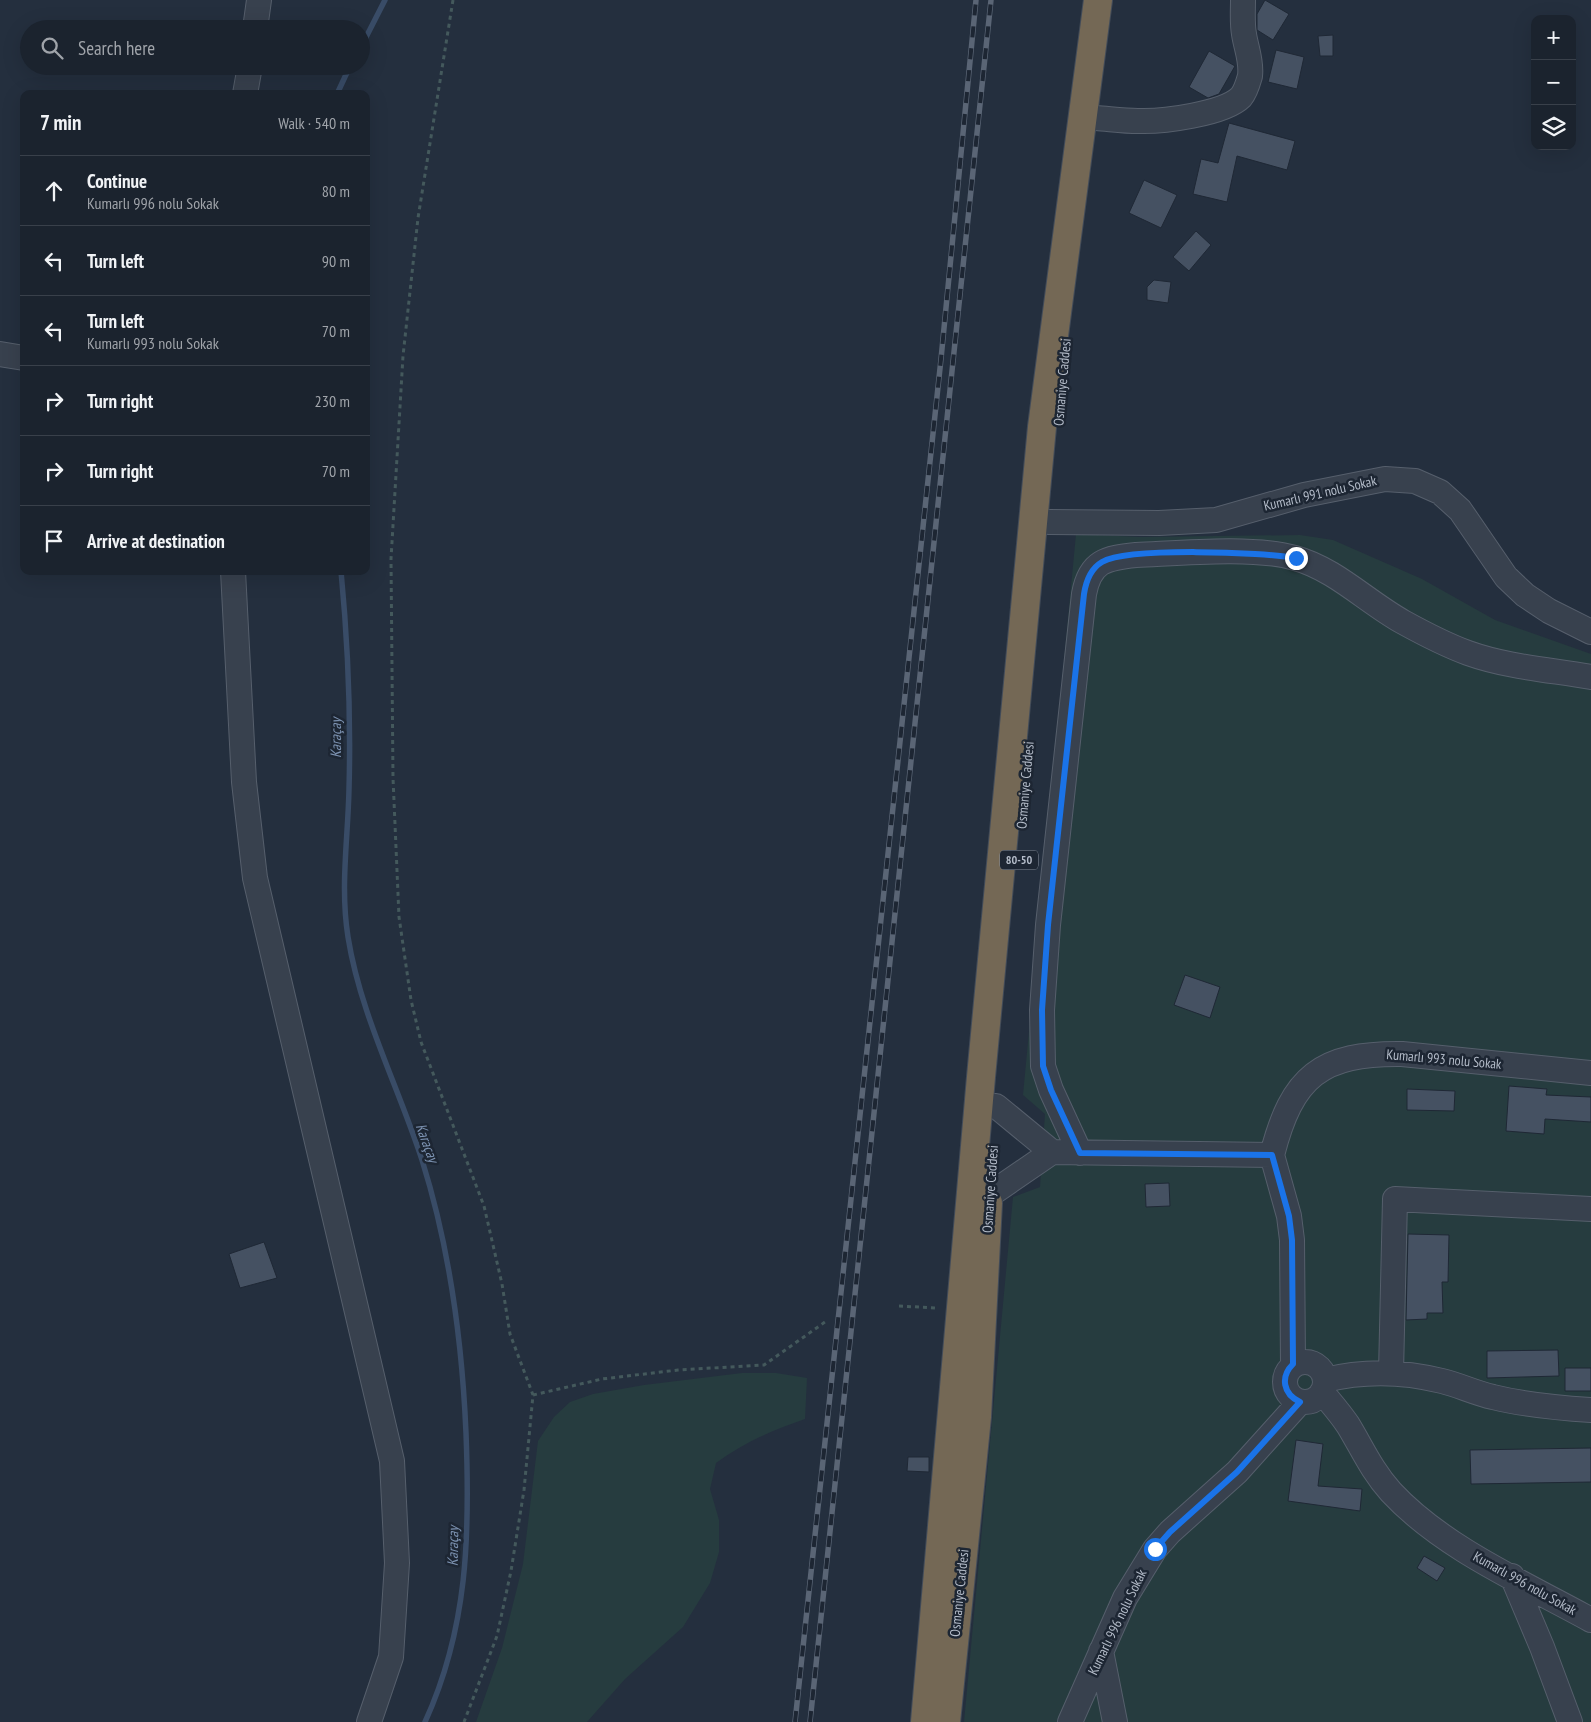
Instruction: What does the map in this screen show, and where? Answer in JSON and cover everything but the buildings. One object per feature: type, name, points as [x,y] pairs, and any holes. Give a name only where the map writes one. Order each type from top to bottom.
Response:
[{"type":"highway","points":[[925,1722],[981,1077],[1041,437],[1098,0]]},
{"type":"highway","name":"Osmaniye Caddesi","points":[[946,1722],[978,1417],[988,1196],[1049,522],[1070,305],[1111,0]]},
{"type":"street","points":[[256,20],[259,0]]},
{"type":"street","points":[[1096,118],[1139,122],[1166,119],[1209,111],[1230,104],[1241,96],[1248,84],[1250,74],[1250,60],[1244,34],[1243,0]]},
{"type":"street","points":[[246,90],[248,75]]},
{"type":"street","points":[[0,354],[20,357]]},
{"type":"street","name":"Kumarlı 991 nolu Sokak","points":[[1049,522],[1159,523],[1216,520],[1304,495],[1384,478],[1415,481],[1440,492],[1460,510],[1506,577],[1525,595],[1549,611],[1591,632]]},
{"type":"street","points":[[1080,1153],[1051,1090],[1043,1066],[1042,1010],[1048,925],[1084,594],[1089,575],[1096,566],[1117,557],[1136,555],[1254,552],[1296,558],[1316,566],[1402,622],[1468,653],[1513,664],[1591,677]]},
{"type":"street","points":[[233,575],[244,782],[255,878],[392,1461],[397,1564],[391,1657],[369,1722]]},
{"type":"street","name":"Kumarlı 993 nolu Sokak","points":[[1272,1155],[1278,1130],[1298,1090],[1328,1064],[1347,1058],[1377,1054],[1402,1054],[1591,1073]]},
{"type":"street","points":[[996,1106],[1052,1152]]},
{"type":"street","points":[[988,1196],[1052,1152],[1272,1155],[1289,1216],[1292,1240],[1293,1364],[1285,1376],[1284,1383],[1289,1395],[1300,1402],[1312,1400],[1323,1386],[1349,1374],[1391,1373],[1442,1381],[1514,1402],[1541,1407],[1591,1410]]},
{"type":"street","points":[[1391,1373],[1395,1199],[1591,1209]]},
{"type":"street","points":[[1293,1364],[1300,1362],[1314,1363],[1323,1373],[1323,1386]]},
{"type":"street","name":"Kumarlı 996 nolu Sokak","points":[[1323,1386],[1375,1473],[1410,1511],[1437,1531],[1591,1620]]},
{"type":"street","name":"Kumarlı 996 nolu Sokak","points":[[1070,1722],[1125,1598],[1155,1549],[1170,1532],[1237,1472],[1300,1402]]},
{"type":"street","points":[[1512,1576],[1542,1647],[1570,1722]]},
{"type":"street","points":[[1101,1651],[1115,1722]]},
{"type":"path","points":[[453,0],[417,228],[403,356],[392,549],[393,778],[400,917],[411,1000],[422,1042],[484,1206],[502,1284],[510,1334],[532,1395],[524,1490],[511,1572],[497,1636],[464,1722]]},
{"type":"path","points":[[532,1395],[602,1379],[678,1370],[764,1365],[825,1322]]},
{"type":"green space","points":[[1076,534],[1140,537],[1300,535],[1333,540],[1422,579],[1495,620],[1591,654],[1591,1722],[964,1722],[1013,1197],[1040,1187],[1045,1114],[1023,1095]]},
{"type":"green space","points":[[742,1373],[776,1373],[807,1378],[805,1419],[759,1438],[737,1449],[716,1463],[710,1489],[719,1520],[719,1552],[710,1583],[683,1627],[625,1679],[587,1722],[476,1722],[502,1648],[523,1564],[538,1441],[554,1417],[570,1402],[593,1394],[644,1385]]},
{"type":"waterway","name":"Karaçay","points":[[370,29],[385,0]]},
{"type":"waterway","name":"Karaçay","points":[[339,90],[346,75]]},
{"type":"waterway","name":"Karaçay","points":[[341,575],[349,708],[350,762],[345,881],[348,937],[361,994],[422,1160],[432,1193],[453,1295],[464,1398],[467,1508],[463,1580],[450,1652],[425,1722]]},
{"type":"railway","points":[[795,1722],[941,359],[976,0]]},
{"type":"railway","points":[[810,1722],[991,0]]},
{"type":"route","points":[[1155,1549],[1170,1532],[1237,1472],[1300,1402],[1289,1395],[1284,1383],[1285,1376],[1293,1364],[1292,1240],[1289,1216],[1272,1155],[1080,1153],[1051,1090],[1043,1066],[1041,1052],[1042,1010],[1048,925],[1084,594],[1089,575],[1096,566],[1103,561],[1117,557],[1254,552],[1296,558]]}]
